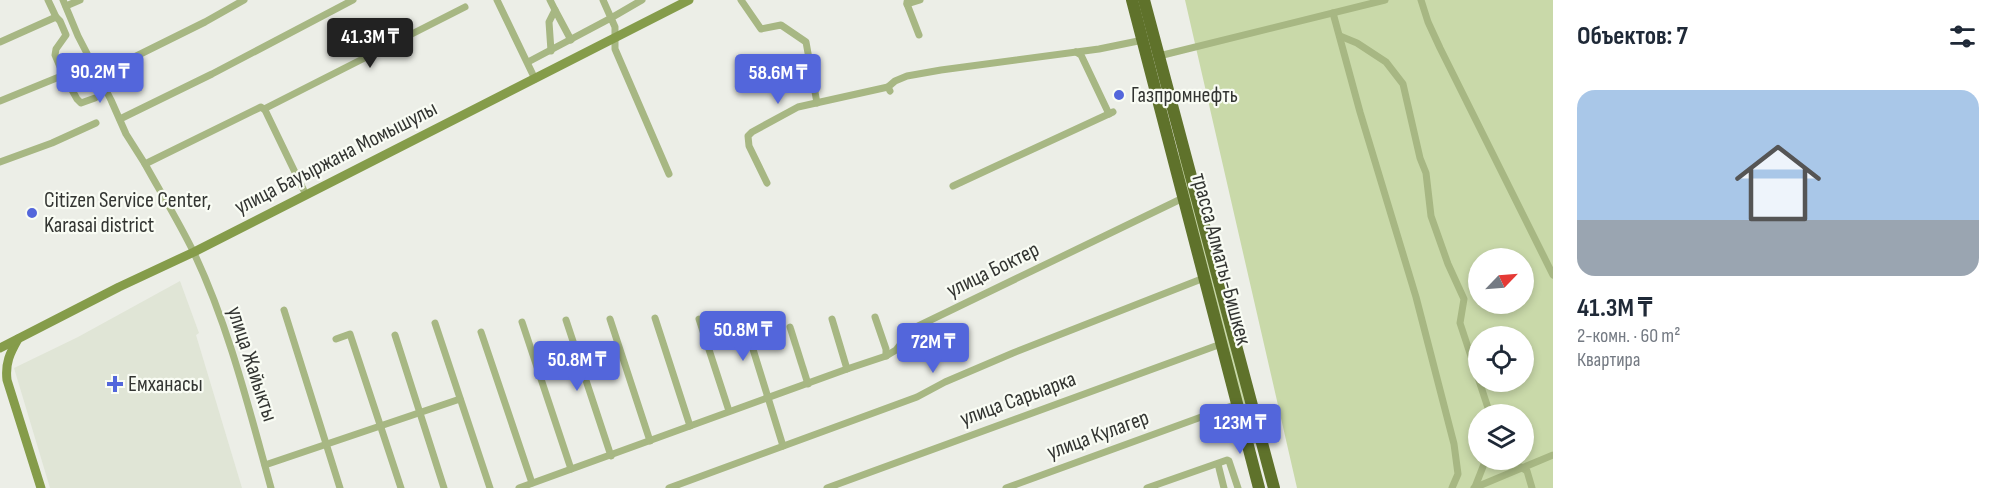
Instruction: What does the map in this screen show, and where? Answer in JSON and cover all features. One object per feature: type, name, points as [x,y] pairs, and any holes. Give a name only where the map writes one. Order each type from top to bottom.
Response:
[{"type":"highway","name":"трасса Алматы-Бишкек","points":[[1132,0],[1259,488]]},
{"type":"highway","name":"трасса Алматы-Бишкек","points":[[1144,0],[1274,488]]},
{"type":"highway","points":[[1170,147],[1183,144]]},
{"type":"highway","points":[[1251,460],[1266,456]]},
{"type":"street","points":[[48,0],[66,35],[56,49],[55,55],[63,74],[76,99],[81,103],[94,98]]},
{"type":"street","points":[[64,3],[81,0]]},
{"type":"street","points":[[98,75],[206,22],[244,0]]},
{"type":"street","points":[[120,119],[220,70],[353,0]]},
{"type":"street","points":[[496,0],[535,79]]},
{"type":"street","points":[[550,0],[571,40]]},
{"type":"street","points":[[603,0],[615,32],[615,49],[669,174]]},
{"type":"street","points":[[528,62],[642,0]]},
{"type":"street","name":"улица Бауыржана Момышулы","points":[[0,348],[535,79],[615,32],[626,32],[689,0]]},
{"type":"street","points":[[741,0],[761,29],[781,25],[806,42],[817,103]]},
{"type":"street","points":[[919,35],[906,2],[920,0]]},
{"type":"street","points":[[1159,56],[1385,0]]},
{"type":"street","points":[[1421,0],[1428,22],[1445,58],[1553,275]]},
{"type":"street","name":"улица Жайыкты","points":[[64,3],[126,134],[194,252],[224,330],[246,397],[271,488]]},
{"type":"street","points":[[145,164],[261,107],[264,109],[465,7]]},
{"type":"street","points":[[551,51],[549,22],[555,10]]},
{"type":"street","points":[[1333,13],[1416,297],[1454,444],[1458,474],[1452,488]]},
{"type":"street","points":[[0,42],[56,17]]},
{"type":"street","points":[[1340,36],[1357,43],[1386,62],[1404,84],[1420,158],[1426,173],[1431,216],[1448,264],[1464,299],[1460,323],[1487,404]]},
{"type":"street","points":[[767,183],[749,146],[748,136],[798,107],[889,89],[895,81],[907,76],[1143,40]]},
{"type":"street","points":[[953,186],[1111,113],[1081,55],[1076,52]]},
{"type":"street","points":[[0,101],[63,74]]},
{"type":"street","points":[[264,109],[306,195]]},
{"type":"street","points":[[0,162],[52,143],[96,123]]},
{"type":"street","name":"улица Боктер","points":[[519,488],[886,356],[896,350],[912,329],[1183,198]]},
{"type":"street","points":[[669,488],[917,397],[945,382],[1013,353],[1204,278]]},
{"type":"street","points":[[284,310],[340,488]]},
{"type":"street","points":[[743,317],[783,446]]},
{"type":"street","points":[[875,317],[886,349],[886,356]]},
{"type":"street","points":[[610,318],[650,441]]},
{"type":"street","points":[[655,318],[690,426]]},
{"type":"street","points":[[699,319],[729,411]]},
{"type":"street","points":[[832,319],[848,369]]},
{"type":"street","points":[[522,321],[571,469]]},
{"type":"street","points":[[566,321],[611,456]]},
{"type":"street","points":[[435,323],[490,488]]},
{"type":"street","points":[[790,327],[808,384]]},
{"type":"street","points":[[481,332],[531,483]]},
{"type":"street","points":[[336,339],[350,334],[401,488]]},
{"type":"street","points":[[395,335],[444,488]]},
{"type":"street","points":[[7,380],[7,361],[18,339]]},
{"type":"street","name":"улица Сарыарка","points":[[827,488],[1221,344]]},
{"type":"street","points":[[0,366],[7,380],[41,488]]},
{"type":"street","points":[[265,465],[460,399]]},
{"type":"street","name":"улица Кулагер","points":[[1006,488],[1237,404]]},
{"type":"street","points":[[1534,462],[1553,455]]},
{"type":"street","points":[[1147,488],[1227,460],[1238,488]]},
{"type":"street","points":[[1218,464],[1224,488]]},
{"type":"street","points":[[1479,487],[1483,470]]},
{"type":"street","points":[[1479,487],[1515,470]]},
{"type":"street","points":[[1526,470],[1532,488]]},
{"type":"shaded area","name":"Емханасы","points":[[180,281],[199,333],[196,335],[242,488],[50,488],[14,368],[78,337]]},
{"type":"green space","points":[[1185,0],[1553,0],[1553,488],[1297,488]]},
{"type":"green space","points":[[1178,154],[1183,155],[1257,444],[1253,444]]},
{"type":"place","name":"Газпромнефть","points":[[1119,95]]},
{"type":"place","name":"Citizen Service Center, Karasai district","points":[[32,213]]},
{"type":"place","name":"Емханасы","points":[[115,384]]}]
